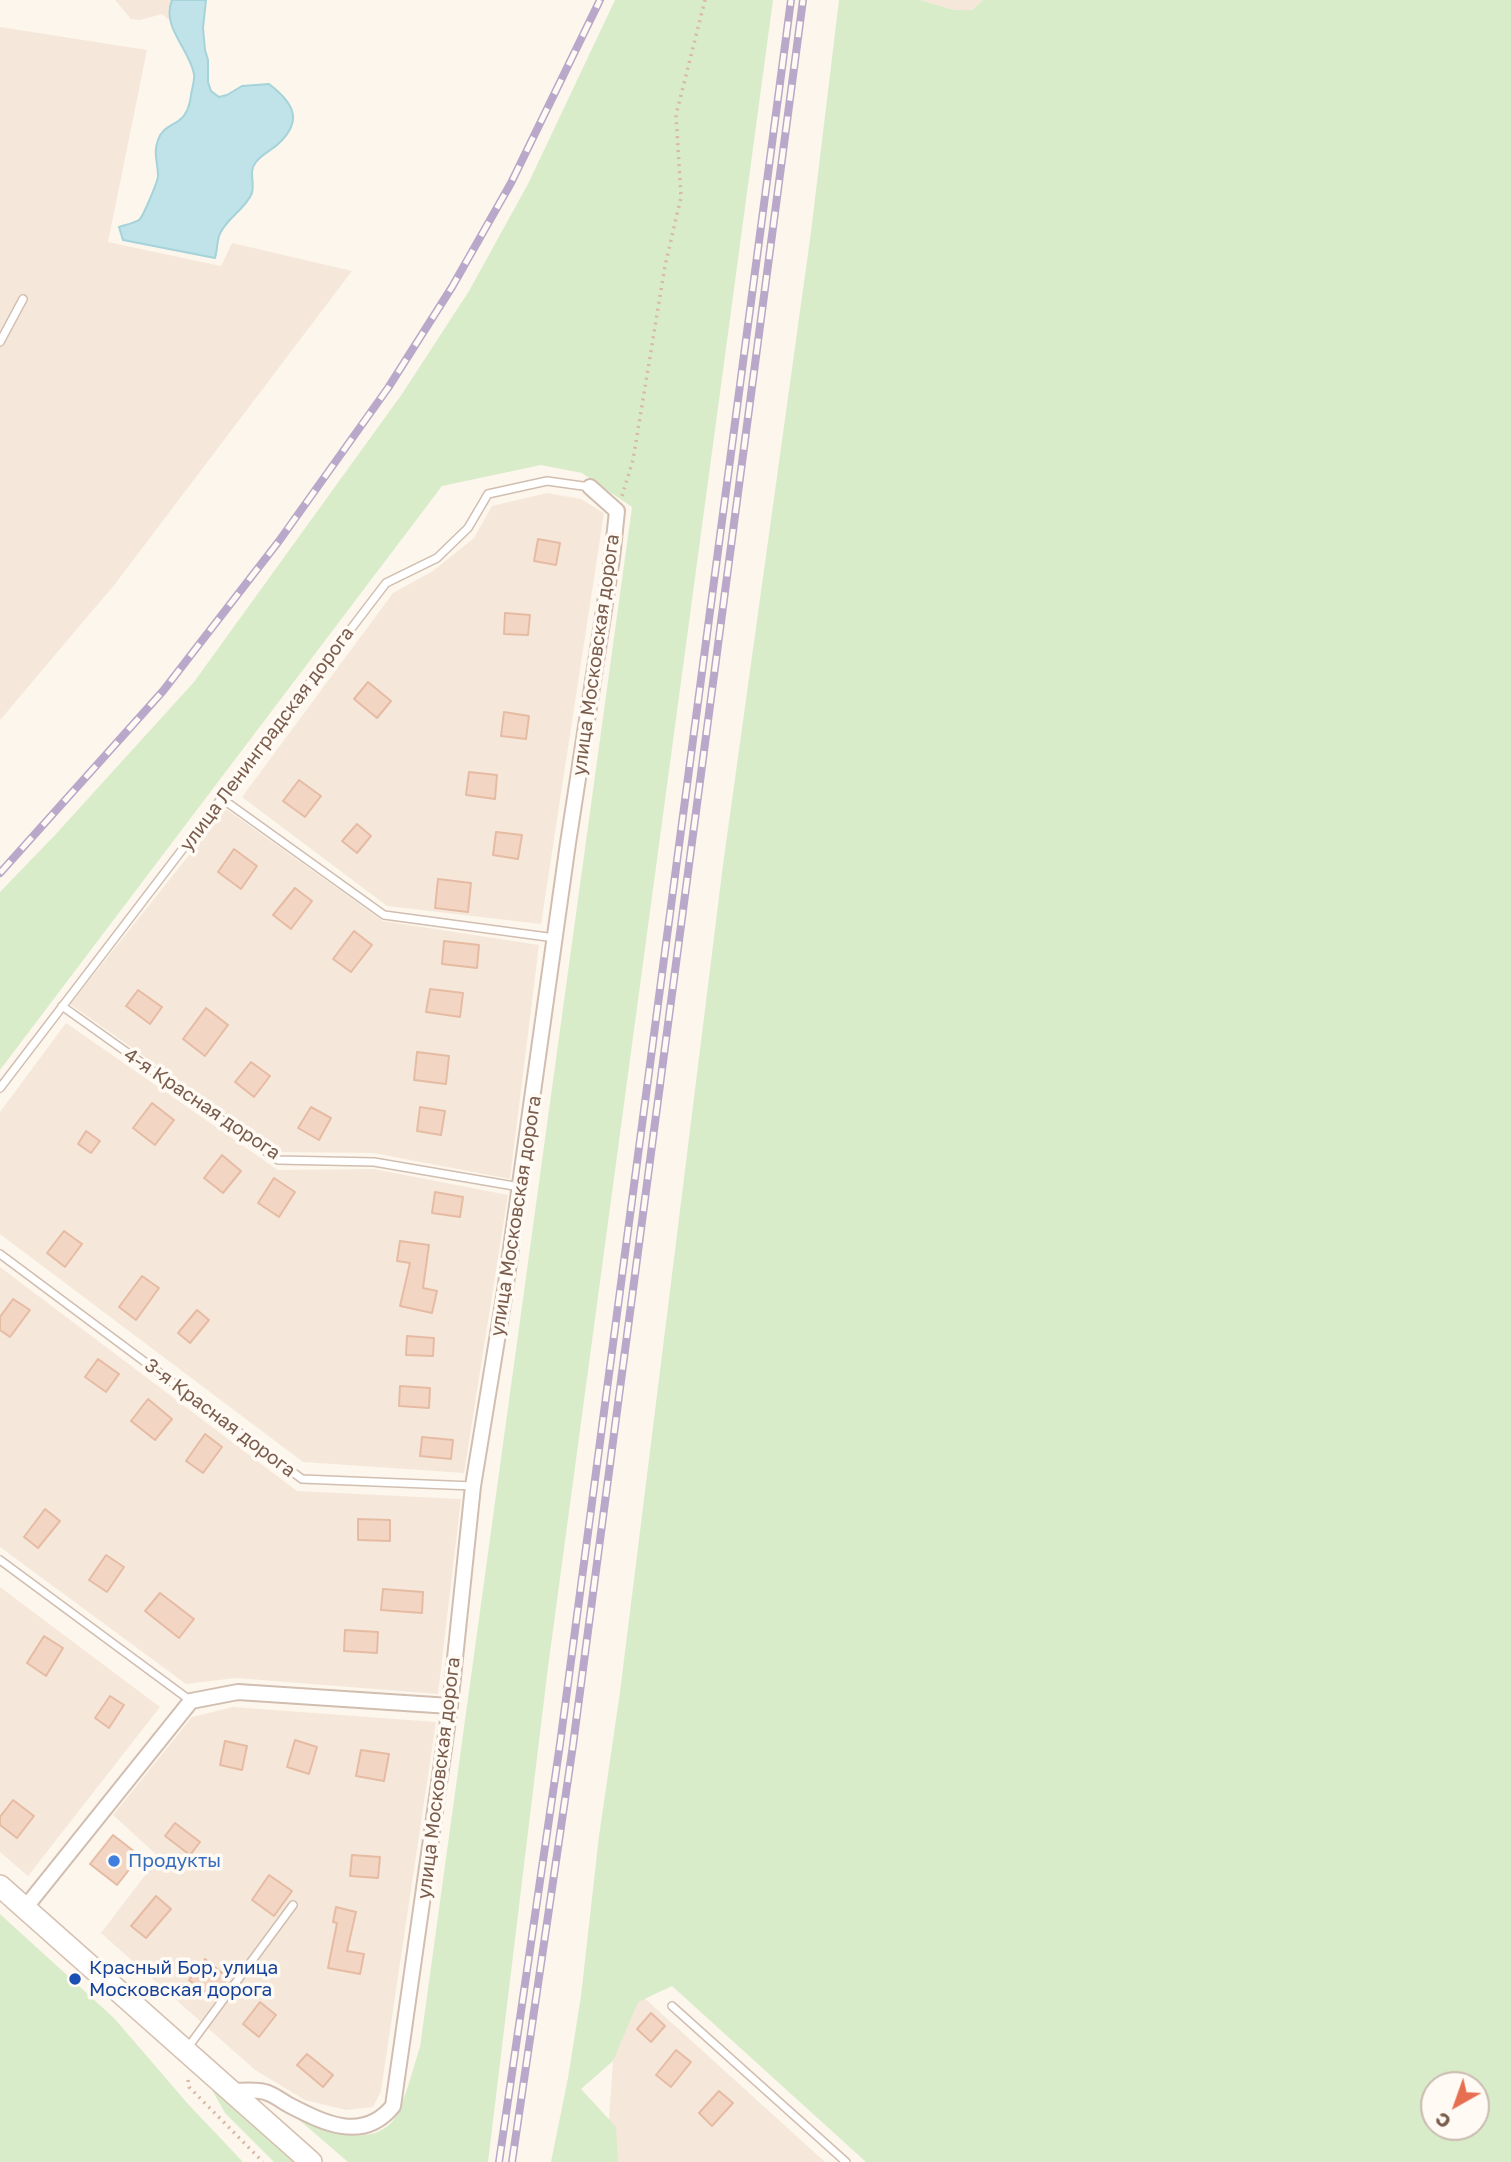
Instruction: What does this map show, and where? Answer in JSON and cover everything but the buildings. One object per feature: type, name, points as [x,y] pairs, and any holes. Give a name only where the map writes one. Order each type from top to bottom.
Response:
[{"type":"main road","points":[[0,1886],[312,2162]]},
{"type":"street","name":"улица Московская дорога","points":[[232,2091],[264,2091],[317,2119],[340,2126],[361,2127],[374,2123],[384,2117],[393,2106],[450,1706],[473,1486],[520,1187],[612,558],[617,511],[590,487]]},
{"type":"street","points":[[25,1908],[191,1701],[238,1692],[450,1706]]},
{"type":"lane","points":[[0,342],[23,299]]},
{"type":"lane","name":"улица Ленинградская дорога","points":[[0,1088],[386,583],[437,558],[468,528],[488,494],[547,481],[590,487]]},
{"type":"lane","points":[[221,798],[384,915],[555,938]]},
{"type":"lane","name":"4-я Красная дорога","points":[[62,1006],[278,1160],[374,1162],[520,1187]]},
{"type":"lane","name":"3-я Красная дорога","points":[[0,1254],[302,1479],[473,1486]]},
{"type":"lane","points":[[0,1560],[191,1701]]},
{"type":"lane","points":[[186,2050],[293,1905]]},
{"type":"lane","points":[[671,2006],[846,2162]]},
{"type":"path","points":[[617,511],[633,460],[665,266],[681,197],[676,115],[705,0]]},
{"type":"path","points":[[186,2050],[189,2087],[263,2162]]},
{"type":"shaded area","points":[[115,0],[172,0],[169,20],[162,14],[140,20],[131,19]]},
{"type":"shaded area","points":[[920,0],[983,0],[972,10],[954,10]]},
{"type":"shaded area","points":[[0,27],[147,50],[108,242],[221,266],[232,243],[352,271],[115,584],[0,720]]},
{"type":"shaded area","points":[[547,493],[581,499],[604,513],[541,924],[387,906],[242,797],[393,593],[433,571],[474,538],[492,506]]},
{"type":"shaded area","points":[[226,809],[383,921],[539,945],[510,1179],[373,1153],[279,1152],[70,1004]]},
{"type":"shaded area","points":[[66,1023],[278,1170],[374,1169],[508,1195],[464,1473],[303,1462],[0,1234],[0,1112]]},
{"type":"shaded area","points":[[0,1267],[297,1491],[461,1499],[438,1694],[236,1678],[186,1684],[0,1547]]},
{"type":"shaded area","points":[[0,1587],[160,1707],[28,1876],[0,1852]]},
{"type":"shaded area","points":[[233,1707],[436,1722],[381,2091],[373,2107],[346,2110],[305,2100],[255,2070],[101,1933],[159,1857],[113,1815],[192,1717]]},
{"type":"shaded area","points":[[619,1975],[825,2162],[606,2162]]},
{"type":"green space","points":[[615,0],[773,0],[548,1667],[488,2162],[348,2162],[290,2112],[313,2124],[340,2133],[367,2135],[380,2131],[391,2123],[400,2108],[420,2047],[632,507],[582,473],[541,465],[442,486],[0,1070],[0,892],[194,682],[402,394],[469,291],[528,184]]},
{"type":"green space","points":[[839,0],[920,0],[954,10],[972,10],[983,0],[1511,0],[1511,2162],[866,2162],[672,1986],[638,2002],[613,2061],[581,2089],[616,2127],[618,2162],[551,2162],[581,1996],[723,865],[811,232]]},
{"type":"green space","points":[[0,1914],[114,2018],[188,2104],[243,2162],[0,2162]]},
{"type":"green space","points":[[208,2083],[294,2162],[274,2162],[225,2113]]},
{"type":"water","points":[[172,0],[206,0],[203,28],[211,91],[219,97],[242,86],[269,84],[285,98],[292,113],[291,128],[254,166],[252,193],[222,230],[215,258],[123,240],[119,227],[141,217],[157,179],[156,154],[161,133],[181,119],[189,106],[194,74],[170,19]]},
{"type":"railway","points":[[0,873],[163,691],[279,541],[388,388],[452,287],[511,183],[600,0]]},
{"type":"railway","points":[[499,2162],[560,1744],[791,0]]},
{"type":"railway","points":[[512,2162],[573,1745],[803,0]]},
{"type":"place","name":"Продукты","points":[[114,1861]]},
{"type":"place","name":"Красный Бор, улица Московская дорога","points":[[75,1979]]}]
